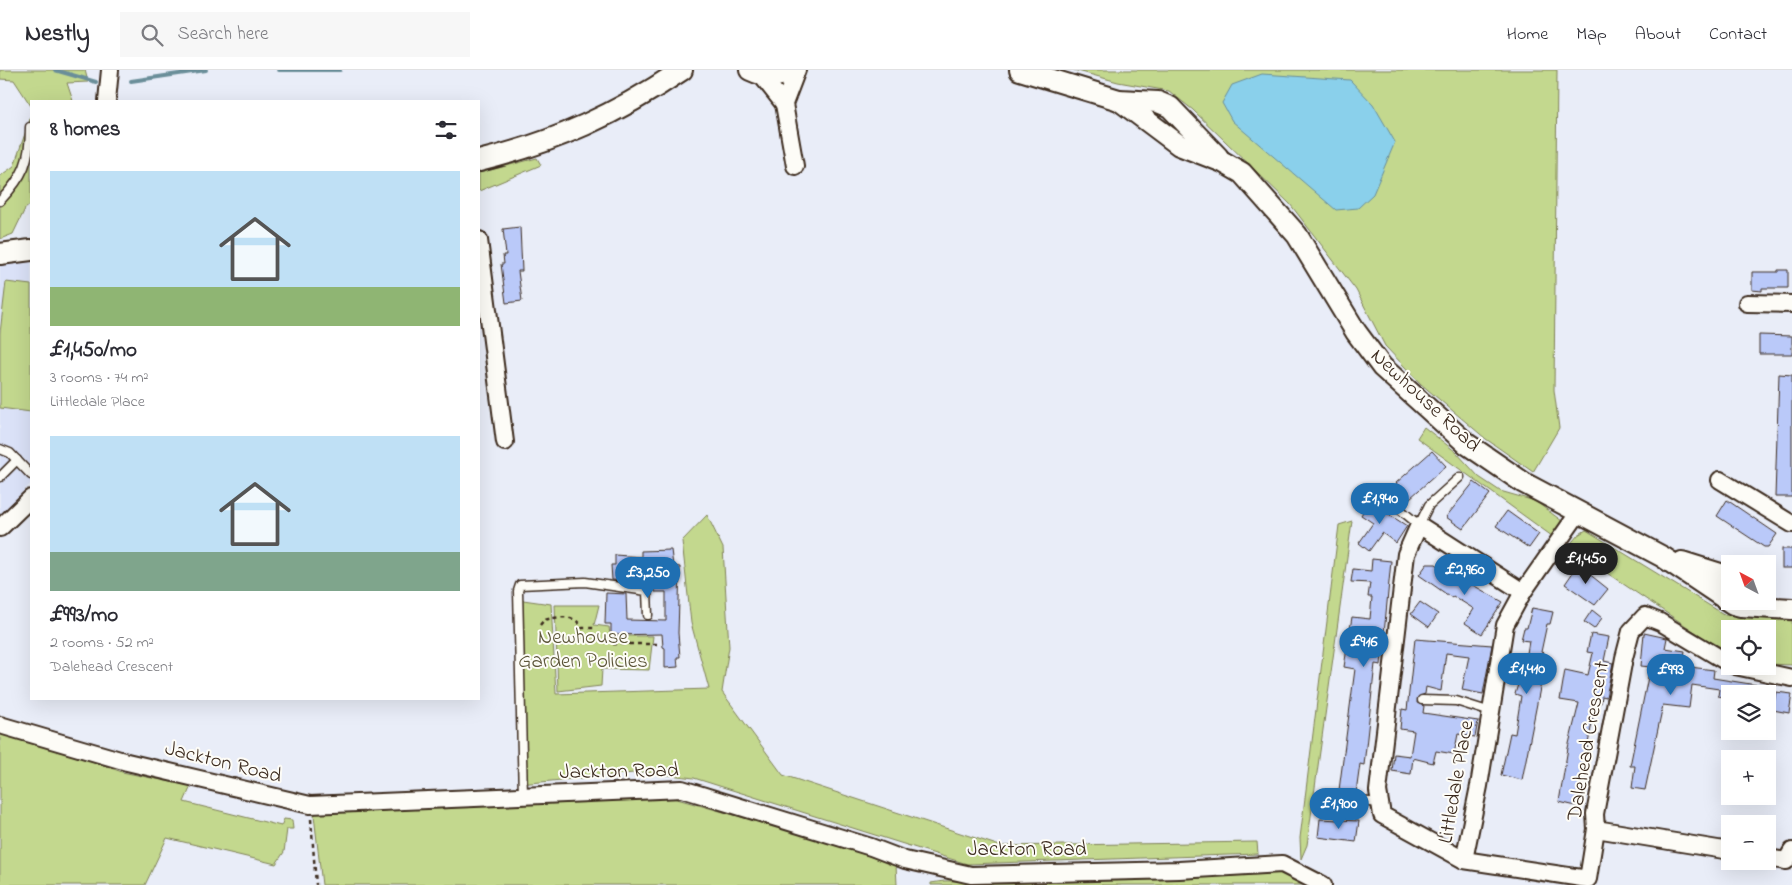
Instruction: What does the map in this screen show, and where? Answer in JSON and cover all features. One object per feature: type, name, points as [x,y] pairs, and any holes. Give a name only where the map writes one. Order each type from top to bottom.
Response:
[{"type":"street","points":[[107,100],[110,70]]},
{"type":"street","points":[[480,161],[539,144],[587,126],[683,70]]},
{"type":"street","points":[[755,73],[774,77],[795,70]]},
{"type":"street","points":[[795,70],[784,104],[795,166]]},
{"type":"street","name":"Newhouse Road","points":[[1020,70],[1119,100],[1179,144],[1223,162],[1242,173],[1297,235],[1356,332],[1382,367],[1467,444],[1496,466],[1524,483],[1663,557],[1733,604],[1792,608]]},
{"type":"street","points":[[755,73],[784,104]]},
{"type":"street","points":[[480,248],[505,442]]},
{"type":"street","points":[[0,254],[30,250]]},
{"type":"street","points":[[1747,303],[1792,304]]},
{"type":"street","points":[[1720,480],[1792,524]]},
{"type":"street","points":[[0,528],[30,499]]},
{"type":"street","name":"Littledale Place","points":[[1464,860],[1505,625],[1523,592],[1579,512]]},
{"type":"street","points":[[1380,803],[1378,791],[1406,554],[1419,525],[1523,592]]},
{"type":"street","name":"Newhouse Road","points":[[1663,557],[1702,566],[1721,573]]},
{"type":"street","name":"Newhouse Road","points":[[1776,601],[1792,608]]},
{"type":"street","name":"Dalehead Crescent","points":[[1380,803],[1382,815],[1464,860],[1590,882],[1596,829],[1595,814],[1624,658],[1631,631],[1645,616],[1660,622],[1721,659]]},
{"type":"street","points":[[1776,675],[1792,678]]},
{"type":"street","name":"Jackton Road","points":[[0,725],[127,762],[310,805],[682,789],[862,844],[905,860],[971,875],[1179,870],[1282,864],[1322,885]]},
{"type":"street","points":[[1596,829],[1721,850]]},
{"type":"street","points":[[1776,859],[1786,861],[1792,851]]},
{"type":"lane","points":[[0,201],[26,168],[30,144],[30,127]]},
{"type":"lane","points":[[0,449],[10,453],[30,473]]},
{"type":"lane","points":[[0,477],[17,460]]},
{"type":"lane","points":[[1385,497],[1419,525],[1429,505],[1460,477]]},
{"type":"lane","points":[[523,796],[518,591],[520,585],[585,582],[647,591],[648,615]]},
{"type":"lane","name":"Littledale Place","points":[[1422,700],[1456,702],[1491,712]]},
{"type":"lane","points":[[1328,798],[1380,803]]},
{"type":"path","points":[[540,625],[544,620],[569,617],[575,620],[582,628],[596,628]]},
{"type":"path","points":[[613,644],[661,644]]},
{"type":"path","points":[[310,805],[316,885]]},
{"type":"shaded area","points":[[30,262],[30,484],[0,515],[0,264]]},
{"type":"green space","points":[[0,70],[85,70],[88,82],[67,83],[73,100],[30,100],[30,104],[14,80],[0,79]]},
{"type":"green space","points":[[1074,70],[1557,70],[1554,390],[1559,428],[1533,472],[1486,439],[1421,384],[1385,346],[1356,290],[1290,204],[1193,110],[1169,91],[1118,82]]},
{"type":"green space","points":[[30,119],[30,205],[25,209],[13,234],[0,239],[0,176],[14,166]]},
{"type":"green space","points":[[537,158],[541,165],[480,191],[480,173]]},
{"type":"green space","points":[[6,282],[30,285],[30,412],[0,408],[0,333]]},
{"type":"green space","points":[[1424,427],[1456,452],[1479,477],[1500,491],[1535,501],[1566,524],[1556,539],[1417,438]]},
{"type":"green space","points":[[707,515],[723,548],[729,647],[722,692],[783,775],[1000,846],[1257,842],[1258,854],[967,864],[694,778],[644,772],[520,784],[514,611],[523,600],[551,604],[556,694],[709,689],[691,623],[682,541]]},
{"type":"green space","points":[[1352,521],[1307,845],[1301,859],[1300,838],[1339,525]]},
{"type":"green space","points":[[1586,530],[1725,615],[1792,621],[1792,665],[1776,664],[1776,620],[1721,620],[1721,647],[1704,638],[1568,547],[1578,535]]},
{"type":"green space","name":"Newhouse Garden Policies","points":[[555,605],[599,605],[594,625],[609,627],[610,636],[653,636],[649,670],[602,669],[601,686],[558,691]]},
{"type":"green space","points":[[0,728],[122,772],[191,786],[184,802],[281,826],[284,819],[292,820],[293,829],[287,829],[284,852],[276,864],[167,838],[145,885],[0,885]]},
{"type":"green space","points":[[659,794],[806,835],[896,865],[897,885],[322,885],[314,815],[320,810]]},
{"type":"green space","points":[[1280,870],[1309,885],[931,885],[931,883],[944,881],[1058,880]]},
{"type":"water","points":[[1262,74],[1350,80],[1373,104],[1395,142],[1373,194],[1358,208],[1336,210],[1232,121],[1222,103],[1232,85]]},
{"type":"building","points":[[520,227],[522,271],[518,271],[522,301],[506,303],[501,264],[504,264],[503,255],[506,255],[503,229]]},
{"type":"building","points":[[1778,270],[1788,270],[1788,288],[1762,288],[1762,291],[1752,290],[1752,272],[1778,272]]},
{"type":"building","points":[[1759,335],[1792,336],[1792,354],[1759,354]]},
{"type":"building","points":[[1779,374],[1792,375],[1792,497],[1775,497]]},
{"type":"building","points":[[1432,451],[1446,466],[1410,498],[1396,483]]},
{"type":"building","points":[[1474,482],[1490,494],[1463,529],[1446,517]]},
{"type":"building","points":[[1372,498],[1387,508],[1385,512],[1407,526],[1396,543],[1382,533],[1369,551],[1359,543],[1373,523],[1361,515]]},
{"type":"building","points":[[1727,500],[1777,534],[1768,547],[1764,547],[1717,516]]},
{"type":"building","points":[[1507,511],[1539,534],[1529,548],[1496,526]]},
{"type":"building","points":[[1782,549],[1792,549],[1792,568],[1782,568]]},
{"type":"building","points":[[671,550],[673,566],[680,567],[678,633],[680,657],[677,657],[678,667],[665,668],[665,648],[663,647],[662,634],[611,635],[611,624],[605,624],[606,593],[626,594],[627,620],[666,621],[666,592],[655,592],[655,583],[612,580],[611,565],[615,565],[615,555],[641,557],[641,551]]},
{"type":"building","points":[[1372,559],[1391,561],[1381,665],[1375,664],[1364,765],[1360,764],[1356,793],[1339,790],[1355,669],[1344,667],[1352,617],[1370,619],[1372,597],[1368,597],[1370,583],[1351,582],[1353,569],[1371,571]]},
{"type":"building","points":[[1427,564],[1436,564],[1468,587],[1471,584],[1503,602],[1482,634],[1465,623],[1474,609],[1453,596],[1452,598],[1419,575]]},
{"type":"building","points":[[1578,565],[1608,589],[1595,605],[1565,584]]},
{"type":"building","points":[[1420,602],[1438,614],[1429,627],[1411,614]]},
{"type":"building","points":[[1532,608],[1553,612],[1550,624],[1547,624],[1541,652],[1544,653],[1539,682],[1541,683],[1522,780],[1501,775],[1510,733],[1515,734],[1521,696],[1515,694],[1520,678],[1523,678],[1529,641],[1521,640],[1524,628],[1527,628]]},
{"type":"building","points":[[1592,610],[1602,618],[1594,629],[1584,622]]},
{"type":"building","points":[[1644,633],[1667,638],[1665,648],[1685,651],[1682,666],[1714,670],[1713,678],[1757,685],[1721,685],[1721,696],[1718,696],[1719,689],[1692,685],[1689,708],[1663,705],[1645,790],[1632,788],[1635,766],[1630,766],[1650,667],[1641,666]]},
{"type":"building","points":[[1591,634],[1609,637],[1604,661],[1613,663],[1606,697],[1602,696],[1601,703],[1596,702],[1576,806],[1559,802],[1568,748],[1579,703],[1560,700],[1565,670],[1588,675],[1593,653],[1587,652]]},
{"type":"building","points":[[1415,639],[1492,645],[1483,694],[1462,690],[1469,656],[1446,653],[1441,691],[1426,687],[1425,694],[1418,697],[1417,703],[1424,706],[1423,713],[1478,721],[1475,737],[1458,734],[1454,754],[1436,751],[1433,763],[1413,758],[1411,774],[1392,771],[1394,754],[1410,756],[1414,731],[1400,729],[1402,709],[1407,710]]},
{"type":"building","points":[[1776,692],[1792,694],[1789,713],[1776,711]]},
{"type":"building","points":[[1320,819],[1359,821],[1356,842],[1318,837]]},
{"type":"waterway","points":[[55,70],[96,82]]},
{"type":"waterway","points":[[131,81],[206,70]]},
{"type":"waterway","points":[[279,70],[340,70]]}]
